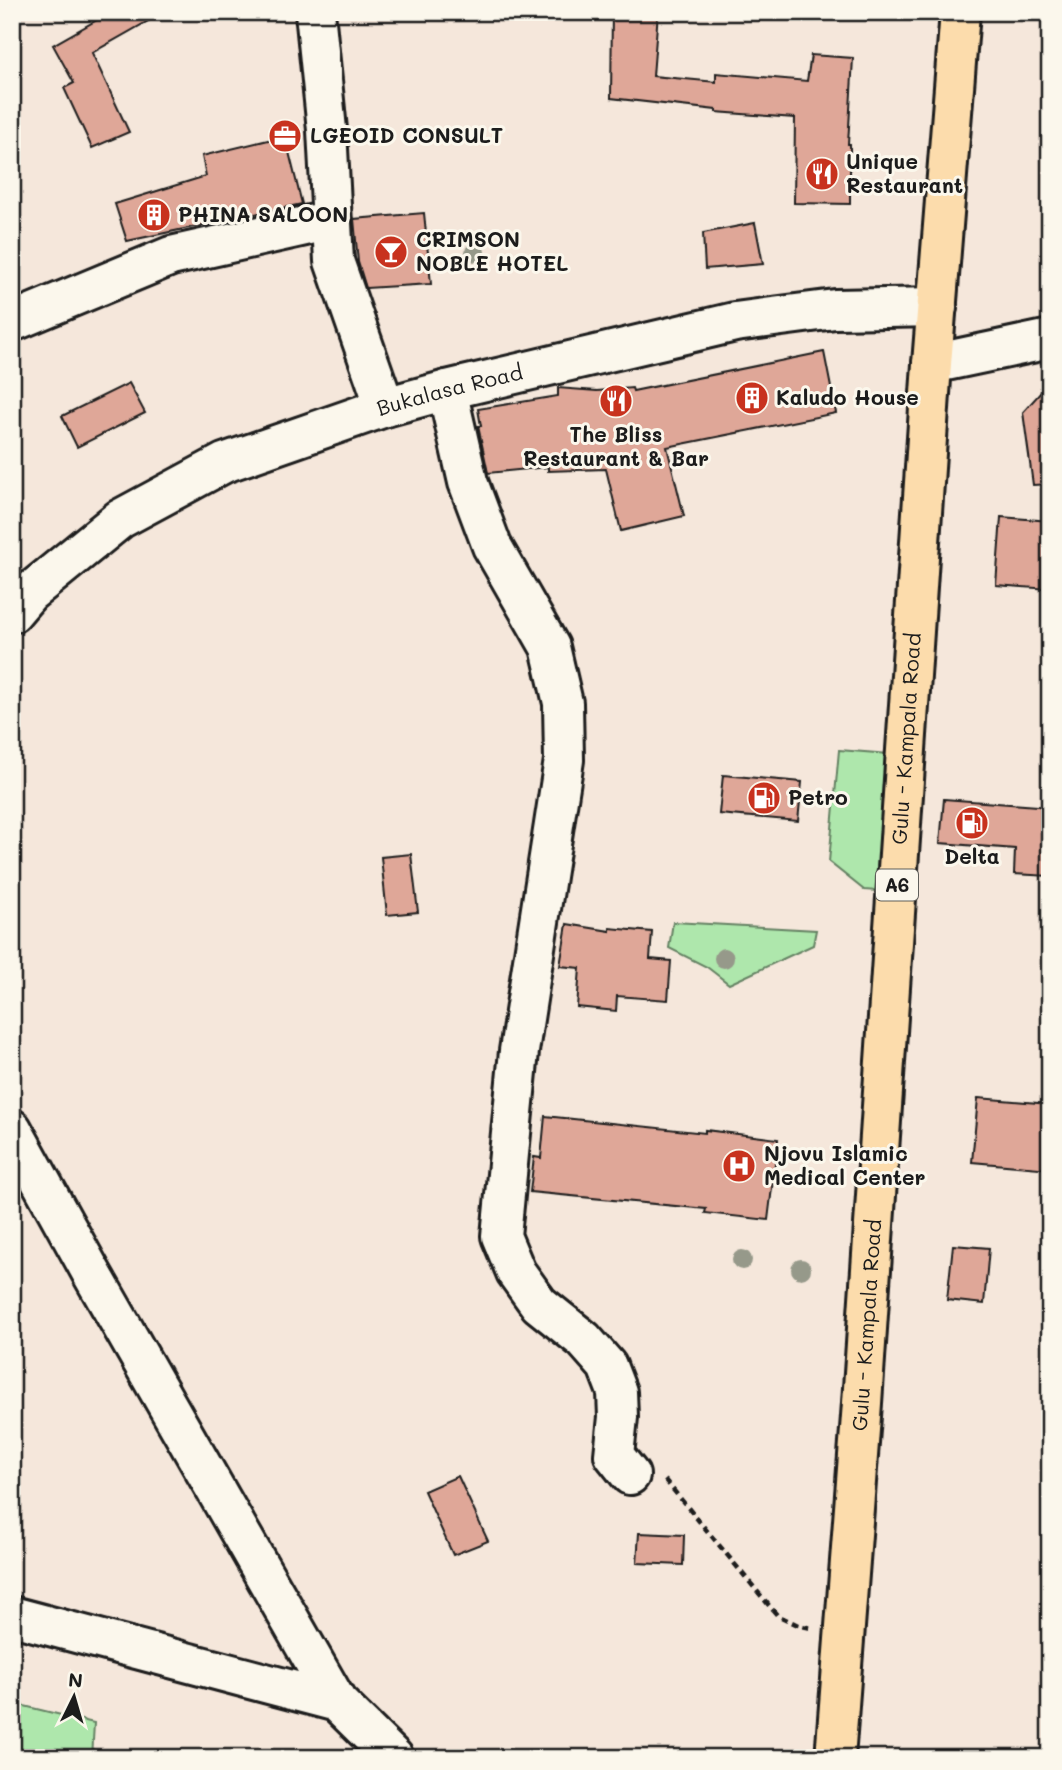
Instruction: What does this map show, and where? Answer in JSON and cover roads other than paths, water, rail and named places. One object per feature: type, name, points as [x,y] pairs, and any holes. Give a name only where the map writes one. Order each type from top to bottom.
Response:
[{"type":"main road","name":"Gulu - Kampala Road","points":[[835,1758],[862,1403],[932,364],[960,12]]},
{"type":"street","points":[[315,12],[327,130],[334,261],[386,407]]},
{"type":"street","points":[[12,321],[171,256],[332,220]]},
{"type":"street","name":"Bukalasa Road","points":[[12,613],[29,593],[120,519],[224,463],[386,407],[735,322],[835,309],[937,307]]},
{"type":"street","points":[[932,364],[1050,339]]},
{"type":"street","points":[[447,390],[468,482],[492,546],[550,647],[563,703],[564,760],[519,1052],[500,1236],[516,1272],[539,1304],[584,1340],[607,1366],[617,1392],[618,1418],[614,1455],[630,1475]]},
{"type":"street","points":[[12,1129],[337,1702],[394,1758]]},
{"type":"street","points":[[12,1616],[337,1702]]},
{"type":"place","name":"LGEOID CONSULT","points":[[285,136]]},
{"type":"place","name":"Unique Restaurant","points":[[822,174]]},
{"type":"place","name":"PHINA SALOON","points":[[154,215]]},
{"type":"place","name":"CRIMSON NOBLE HOTEL","points":[[391,252]]},
{"type":"place","name":"Kaludo House","points":[[752,398]]},
{"type":"place","name":"The Bliss Restaurant & Bar","points":[[616,401]]},
{"type":"place","name":"Petro","points":[[764,798]]},
{"type":"place","name":"Delta","points":[[972,823]]},
{"type":"place","name":"Njovu Islamic Medical Center","points":[[739,1166]]}]
